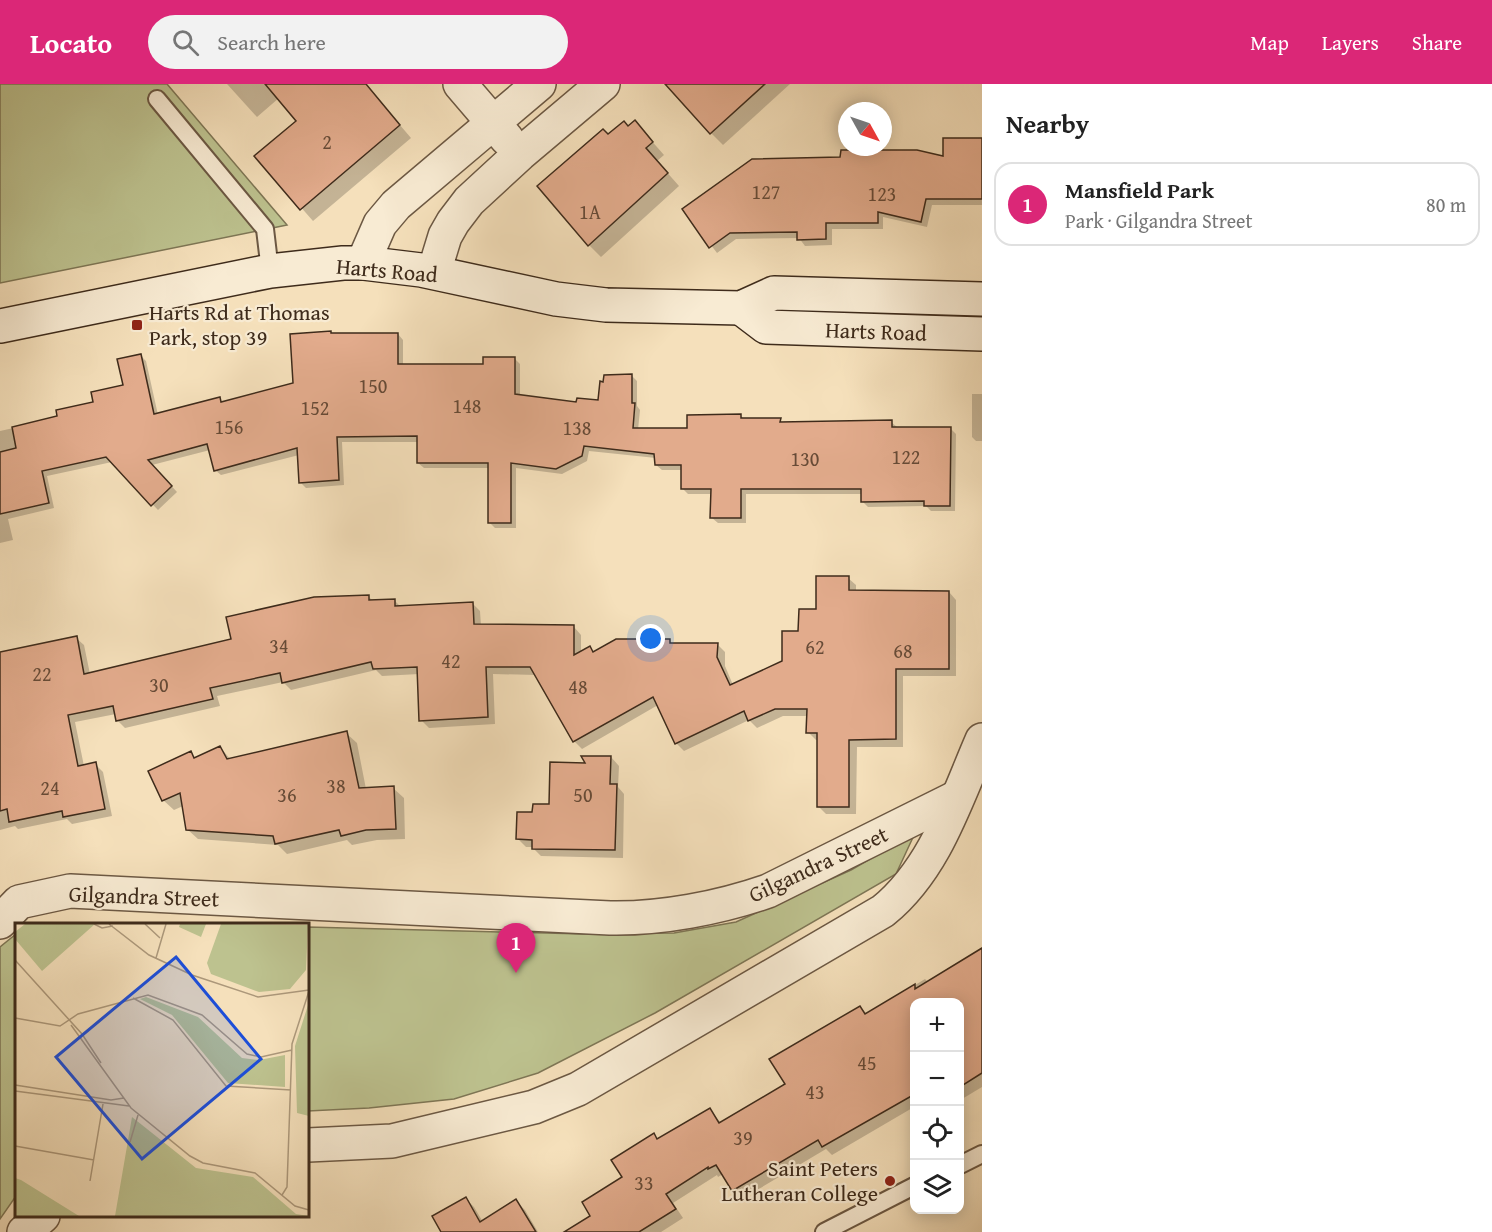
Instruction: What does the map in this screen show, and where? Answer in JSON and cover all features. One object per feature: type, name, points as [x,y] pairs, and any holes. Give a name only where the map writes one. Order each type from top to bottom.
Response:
[{"type":"street","points":[[460,84],[520,154]]},
{"type":"street","points":[[363,263],[380,224],[387,214],[539,84]]},
{"type":"street","points":[[434,272],[445,236],[455,218],[475,194],[603,84]]},
{"type":"street","name":"Harts Road","points":[[0,326],[270,271],[327,264],[363,263],[434,272],[539,296],[590,303],[660,308],[741,308],[774,293],[982,299]]},
{"type":"street","name":"Harts Road","points":[[741,308],[766,327],[982,334]]},
{"type":"street","points":[[309,1146],[393,1142],[534,1107],[578,1089],[883,911],[909,887],[923,867],[982,740]]},
{"type":"street","name":"Gilgandra Street","points":[[0,922],[19,902],[70,891],[610,918],[651,917],[742,900],[768,891],[957,797]]},
{"type":"street","points":[[24,1232],[41,1217]]},
{"type":"lane","points":[[157,99],[265,229],[270,271]]},
{"type":"lane","points":[[964,1163],[982,1154]]},
{"type":"lane","points":[[824,1232],[910,1189]]},
{"type":"green space","points":[[0,84],[167,84],[287,225],[0,283]]},
{"type":"green space","points":[[915,833],[896,874],[655,1013],[538,1073],[454,1099],[369,1108],[309,1111],[309,927],[583,934],[674,933],[736,922],[851,870]]},
{"type":"green space","points":[[15,935],[15,1197],[0,1219],[0,947]]},
{"type":"building","points":[[265,84],[366,84],[400,125],[300,210],[254,156],[296,121]]},
{"type":"building","points":[[665,84],[765,84],[710,134]]},
{"type":"building","points":[[635,120],[653,142],[646,148],[668,173],[588,246],[537,186],[603,129],[608,134],[624,121],[628,126]]},
{"type":"building","points":[[943,138],[982,138],[982,199],[926,199],[921,222],[878,212],[878,223],[826,223],[826,239],[797,240],[797,232],[730,233],[709,248],[682,209],[752,159],[892,156],[892,150],[917,150],[943,156]]},
{"type":"building","points":[[331,331],[331,333],[398,333],[398,364],[483,364],[483,357],[515,357],[515,394],[576,402],[577,398],[598,400],[600,381],[603,382],[604,375],[632,374],[632,403],[635,403],[633,428],[687,428],[687,415],[741,414],[741,418],[781,418],[780,422],[892,420],[892,427],[951,427],[950,506],[924,506],[924,501],[861,502],[861,489],[741,489],[741,518],[710,518],[711,489],[681,489],[681,465],[655,465],[654,454],[584,446],[582,456],[556,469],[511,463],[511,523],[488,523],[488,463],[417,463],[417,436],[337,437],[339,480],[299,483],[297,448],[214,471],[207,444],[148,460],[172,486],[151,506],[106,457],[42,471],[49,503],[0,514],[0,452],[16,448],[12,427],[57,416],[56,410],[93,402],[91,392],[123,385],[117,359],[141,354],[154,414],[220,397],[221,402],[293,383],[290,334]]},
{"type":"building","points":[[816,576],[849,576],[849,590],[949,591],[949,669],[896,669],[896,739],[849,740],[849,807],[817,807],[817,733],[806,733],[807,709],[775,709],[748,721],[744,711],[675,744],[653,697],[573,742],[530,667],[486,667],[488,717],[419,721],[417,667],[373,669],[371,662],[282,683],[280,673],[210,688],[213,699],[116,721],[113,706],[68,715],[78,766],[96,762],[105,809],[63,817],[62,811],[9,822],[7,809],[0,811],[0,652],[77,636],[84,674],[231,639],[226,617],[314,597],[369,595],[369,600],[395,599],[395,606],[473,602],[474,624],[574,625],[574,655],[590,646],[593,652],[616,639],[670,639],[670,643],[718,643],[717,657],[730,685],[782,661],[782,631],[798,631],[799,609],[816,609]]},
{"type":"building","points":[[347,731],[359,788],[394,786],[396,829],[366,830],[341,836],[339,830],[275,844],[273,836],[186,830],[180,793],[162,801],[148,771],[191,751],[194,758],[220,746],[227,759]]},
{"type":"building","points":[[581,756],[611,756],[610,784],[617,784],[615,850],[532,849],[532,840],[516,839],[517,812],[532,812],[533,804],[549,804],[550,762],[585,763]]},
{"type":"building","points":[[982,948],[982,1073],[964,1084],[964,998],[910,998],[910,1097],[822,1147],[818,1140],[732,1191],[716,1165],[708,1169],[708,1167],[666,1194],[676,1209],[639,1232],[564,1232],[590,1216],[582,1202],[622,1177],[611,1160],[654,1133],[657,1139],[710,1108],[719,1123],[785,1084],[769,1059],[860,1006],[865,1014],[915,984],[915,989]]},
{"type":"building","points":[[466,1197],[480,1222],[516,1199],[536,1232],[441,1232],[432,1216]]},
{"type":"place","name":"Harts Rd at Thomas Park, stop 39","points":[[137,325]]},
{"type":"place","name":"Mansfield Park","points":[[516,973]]},
{"type":"place","name":"Saint Peters Lutheran College","points":[[890,1181]]}]
